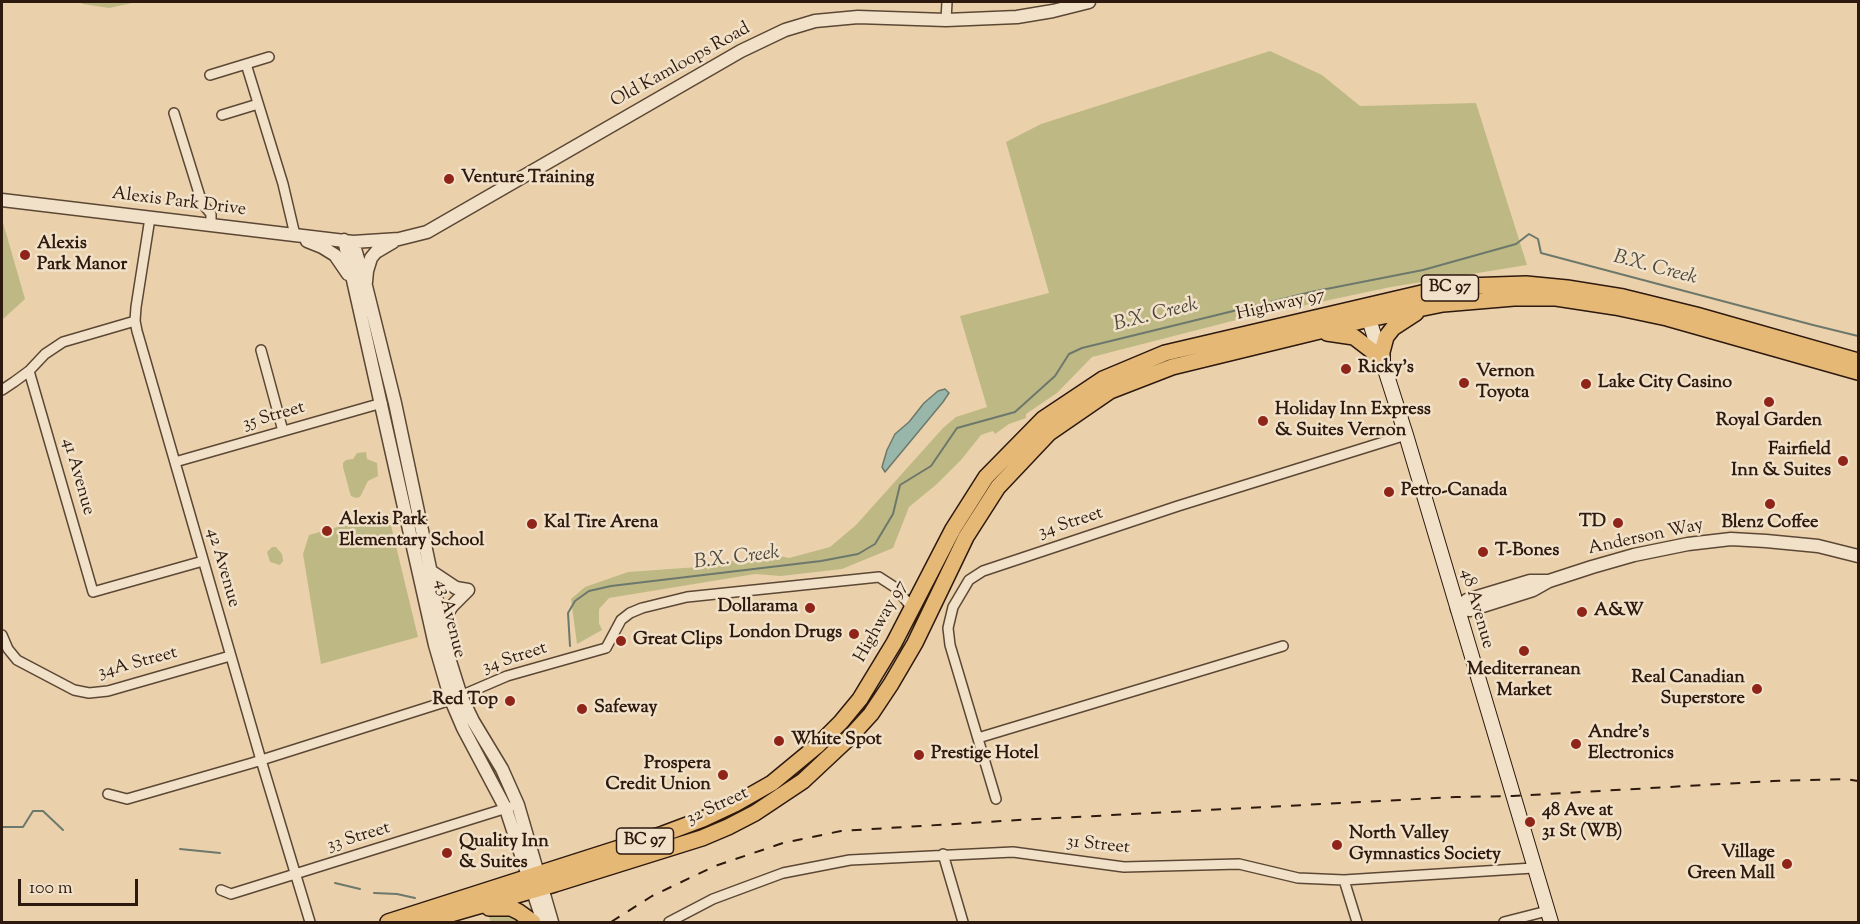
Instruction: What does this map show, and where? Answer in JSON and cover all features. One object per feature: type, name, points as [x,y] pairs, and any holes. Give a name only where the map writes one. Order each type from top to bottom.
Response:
[{"type":"highway","name":"Highway 97","points":[[905,661],[966,537],[998,487],[1049,433],[1110,391],[1172,367],[1312,333],[1425,292],[1465,286],[1526,284],[1623,297],[1800,350]]},
{"type":"highway","name":"Highway 97","points":[[860,699],[884,662],[953,529],[986,477],[1043,419],[1103,379],[1165,353],[1367,312],[1503,298],[1556,298],[1615,307],[1800,350]]},
{"type":"highway","points":[[1382,363],[1386,337],[1393,328],[1432,306]]},
{"type":"highway","points":[[1312,333],[1331,333],[1354,337],[1371,350],[1382,363]]},
{"type":"highway","name":"BC 97","points":[[1800,350],[1858,361]]},
{"type":"highway","name":"BC 97","points":[[1800,350],[1858,372]]},
{"type":"highway","name":"32 Street","points":[[388,922],[702,838],[728,827],[781,797],[826,762],[871,714],[905,661]]},
{"type":"highway","name":"32 Street","points":[[423,922],[468,909],[703,819],[735,804],[772,783],[818,745],[860,699]]},
{"type":"highway","points":[[468,909],[511,908],[533,922]]},
{"type":"main road","name":"48 Avenue","points":[[1367,312],[1406,435],[1549,917]]},
{"type":"street","points":[[946,20],[947,2]]},
{"type":"street","name":"Old Kamloops Road","points":[[348,241],[399,239],[427,232],[741,51],[785,30],[815,21],[858,17],[980,20],[1017,17],[1053,12],[1089,2]]},
{"type":"street","points":[[210,75],[269,57]]},
{"type":"street","points":[[246,64],[283,184],[291,235],[322,247],[335,255],[352,280]]},
{"type":"street","points":[[222,115],[258,104]]},
{"type":"street","points":[[174,112],[202,203],[211,214],[211,225]]},
{"type":"street","name":"Alexis Park Drive","points":[[2,200],[348,241]]},
{"type":"street","name":"42 Avenue","points":[[150,218],[135,321],[230,656],[310,922]]},
{"type":"street","points":[[366,286],[367,271],[376,252],[399,239]]},
{"type":"street","name":"43 Avenue","points":[[348,241],[352,280],[382,403],[435,645],[456,698],[502,769],[518,805],[543,922]]},
{"type":"street","name":"43 Avenue","points":[[348,241],[366,286],[395,403],[463,728],[506,809],[552,922]]},
{"type":"street","points":[[2,390],[63,342],[135,321]]},
{"type":"street","points":[[261,350],[283,431]]},
{"type":"street","name":"41 Avenue","points":[[29,371],[93,592],[203,561]]},
{"type":"street","name":"35 Street","points":[[175,462],[382,403]]},
{"type":"street","name":"34 Street","points":[[996,799],[950,645],[948,628],[953,607],[969,580],[983,570],[1406,435]]},
{"type":"street","name":"Anderson Way","points":[[1457,609],[1470,610],[1533,590],[1549,581],[1634,555],[1688,544],[1731,539],[1798,543],[1858,556]]},
{"type":"street","points":[[429,570],[456,588],[468,590],[452,606],[441,623]]},
{"type":"street","name":"34 Street","points":[[108,794],[128,799],[261,760],[456,698],[507,676],[606,648],[621,620],[630,613],[687,597],[879,577],[896,588],[912,608]]},
{"type":"street","name":"34A Street","points":[[2,634],[8,649],[17,660],[74,690],[89,693],[108,690],[230,656]]},
{"type":"street","points":[[978,738],[1283,646]]},
{"type":"street","points":[[772,783],[781,797]]},
{"type":"street","name":"33 Street","points":[[221,890],[231,894],[518,805]]},
{"type":"street","name":"31 Street","points":[[669,922],[713,899],[783,873],[850,860],[943,854],[1013,852],[1124,867],[1239,864],[1298,878],[1344,880],[1533,868]]},
{"type":"street","points":[[943,854],[963,922]]},
{"type":"street","points":[[1344,880],[1357,922]]},
{"type":"street","points":[[1504,922],[1549,917]]},
{"type":"shaded area","points":[[79,2],[137,2],[109,8]]},
{"type":"shaded area","points":[[1270,51],[1322,75],[1360,106],[1476,103],[1527,265],[1391,287],[1244,318],[1092,357],[1057,393],[1026,414],[1026,418],[1009,424],[995,434],[993,431],[981,435],[961,460],[937,484],[909,507],[893,548],[842,569],[781,576],[755,574],[609,598],[599,609],[599,623],[602,630],[577,644],[571,599],[585,587],[628,572],[712,566],[765,553],[789,558],[830,547],[856,525],[943,428],[956,417],[987,407],[960,316],[1049,293],[1006,142],[1041,124]]},
{"type":"shaded area","points":[[2,219],[25,299],[2,320]]},
{"type":"shaded area","points":[[945,389],[949,393],[943,402],[885,472],[882,467],[895,434],[909,422],[924,403],[938,391]]},
{"type":"shaded area","points":[[366,452],[367,459],[377,463],[378,476],[368,481],[360,497],[356,498],[351,496],[343,463],[353,459],[357,453]]},
{"type":"shaded area","points":[[388,513],[418,637],[321,664],[303,554],[309,535]]},
{"type":"shaded area","points":[[272,547],[276,547],[282,554],[283,561],[280,565],[270,562],[267,552]]},
{"type":"shaded area","points":[[500,914],[523,922],[491,922],[489,917]]},
{"type":"waterway","name":"B.X. Creek","points":[[570,646],[568,613],[575,601],[589,591],[611,586],[821,561],[858,554],[875,544],[893,514],[900,485],[931,466],[957,428],[1015,412],[1055,376],[1069,354],[1082,348],[1311,292],[1423,270],[1516,244],[1529,234],[1538,239],[1541,253],[1858,336]]},
{"type":"waterway","name":"B.X. Creek","points":[[2,827],[23,827],[33,811],[43,811],[63,830]]},
{"type":"waterway","name":"B.X. Creek","points":[[180,849],[220,853]]},
{"type":"waterway","name":"B.X. Creek","points":[[335,883],[360,889]]},
{"type":"waterway","name":"B.X. Creek","points":[[374,893],[415,898]]},
{"type":"railway","points":[[611,922],[652,896],[715,866],[783,843],[841,831],[1773,781],[1845,779],[1858,781]]},
{"type":"place","name":"Venture Training","points":[[449,179]]},
{"type":"place","name":"Alexis Park Manor","points":[[25,255]]},
{"type":"place","name":"Ricky's","points":[[1346,369]]},
{"type":"place","name":"Vernon Toyota","points":[[1464,383]]},
{"type":"place","name":"Lake City Casino","points":[[1586,384]]},
{"type":"place","name":"Royal Garden","points":[[1769,402]]},
{"type":"place","name":"Holiday Inn Express & Suites Vernon","points":[[1263,421]]},
{"type":"place","name":"Fairfield Inn & Suites","points":[[1843,461]]},
{"type":"place","name":"Petro-Canada","points":[[1389,492]]},
{"type":"place","name":"Blenz Coffee","points":[[1770,504]]},
{"type":"place","name":"TD","points":[[1618,523]]},
{"type":"place","name":"Kal Tire Arena","points":[[532,524]]},
{"type":"place","name":"Alexis Park Elementary School","points":[[327,531]]},
{"type":"place","name":"T-Bones","points":[[1483,552]]},
{"type":"place","name":"Dollarama","points":[[810,608]]},
{"type":"place","name":"A&W","points":[[1582,612]]},
{"type":"place","name":"London Drugs","points":[[854,634]]},
{"type":"place","name":"Great Clips","points":[[621,641]]},
{"type":"place","name":"Mediterranean Market","points":[[1524,651]]},
{"type":"place","name":"Real Canadian Superstore","points":[[1757,689]]},
{"type":"place","name":"Red Top","points":[[510,701]]},
{"type":"place","name":"Safeway","points":[[582,709]]},
{"type":"place","name":"White Spot","points":[[779,741]]},
{"type":"place","name":"Andre's Electronics","points":[[1576,744]]},
{"type":"place","name":"Prestige Hotel","points":[[919,755]]},
{"type":"place","name":"Prospera Credit Union","points":[[723,775]]},
{"type":"place","name":"48 Ave at 31 St (WB)","points":[[1530,822]]},
{"type":"place","name":"North Valley Gymnastics Society","points":[[1337,845]]},
{"type":"place","name":"Quality Inn & Suites","points":[[447,853]]},
{"type":"place","name":"Village Green Mall","points":[[1787,864]]}]
